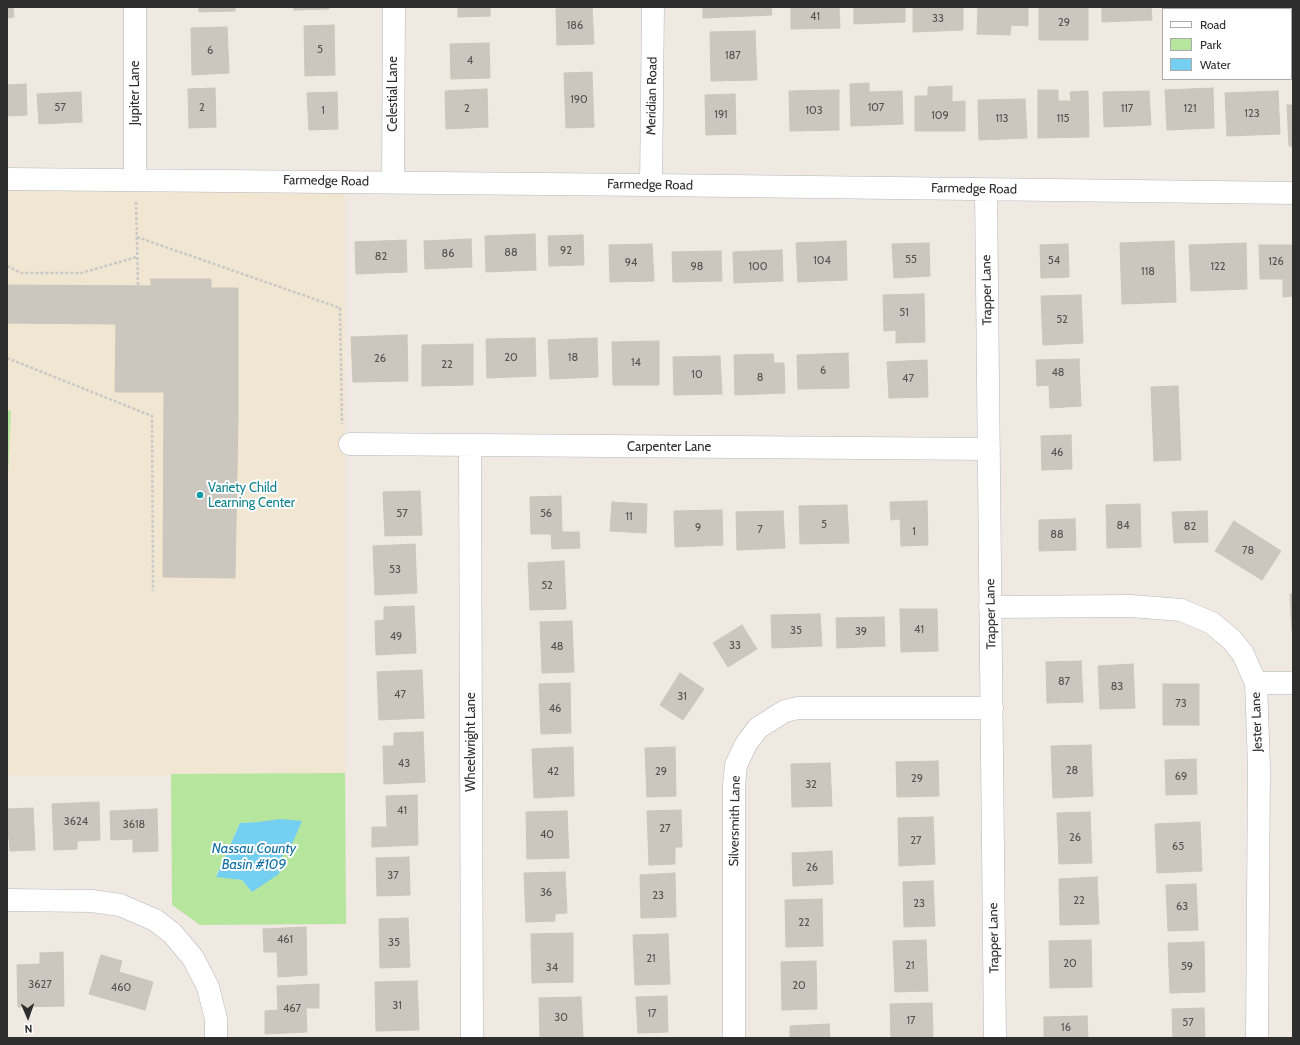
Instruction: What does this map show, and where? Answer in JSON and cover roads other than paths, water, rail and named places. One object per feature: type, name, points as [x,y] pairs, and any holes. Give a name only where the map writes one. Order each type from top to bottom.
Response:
[{"type":"street","name":"Jupiter Lane","points":[[135,7],[135,179]]},
{"type":"street","name":"Celestial Lane","points":[[393,182],[394,7]]},
{"type":"street","name":"Meridian Road","points":[[651,185],[653,7]]},
{"type":"street","name":"Farmedge Road","points":[[7,178],[1293,193]]},
{"type":"street","name":"Trapper Lane","points":[[986,190],[995,1038]]},
{"type":"street","name":"Carpenter Lane","points":[[346,437],[470,446],[989,449]]},
{"type":"street","name":"Wheelwright Lane","points":[[470,446],[472,1038]]},
{"type":"street","name":"Jester Lane","points":[[990,607],[1131,606],[1181,610],[1212,623],[1232,640],[1243,654],[1256,682],[1259,767],[1257,1038]]},
{"type":"street","points":[[1256,682],[1293,683]]},
{"type":"street","name":"Silversmith Lane","points":[[734,1038],[734,786],[736,765],[746,744],[758,728],[785,711],[798,708],[992,708]]},
{"type":"street","points":[[7,900],[92,901],[120,905],[155,920],[172,933],[193,958],[208,986],[216,1019],[216,1038]]},
{"type":"water","name":"Nassau County Basin #109","points":[[280,819],[302,821],[293,842],[281,858],[279,874],[252,892],[242,880],[216,877],[240,823]]},
{"type":"place","name":"Variety Child Learning Center","points":[[200,495]]}]
